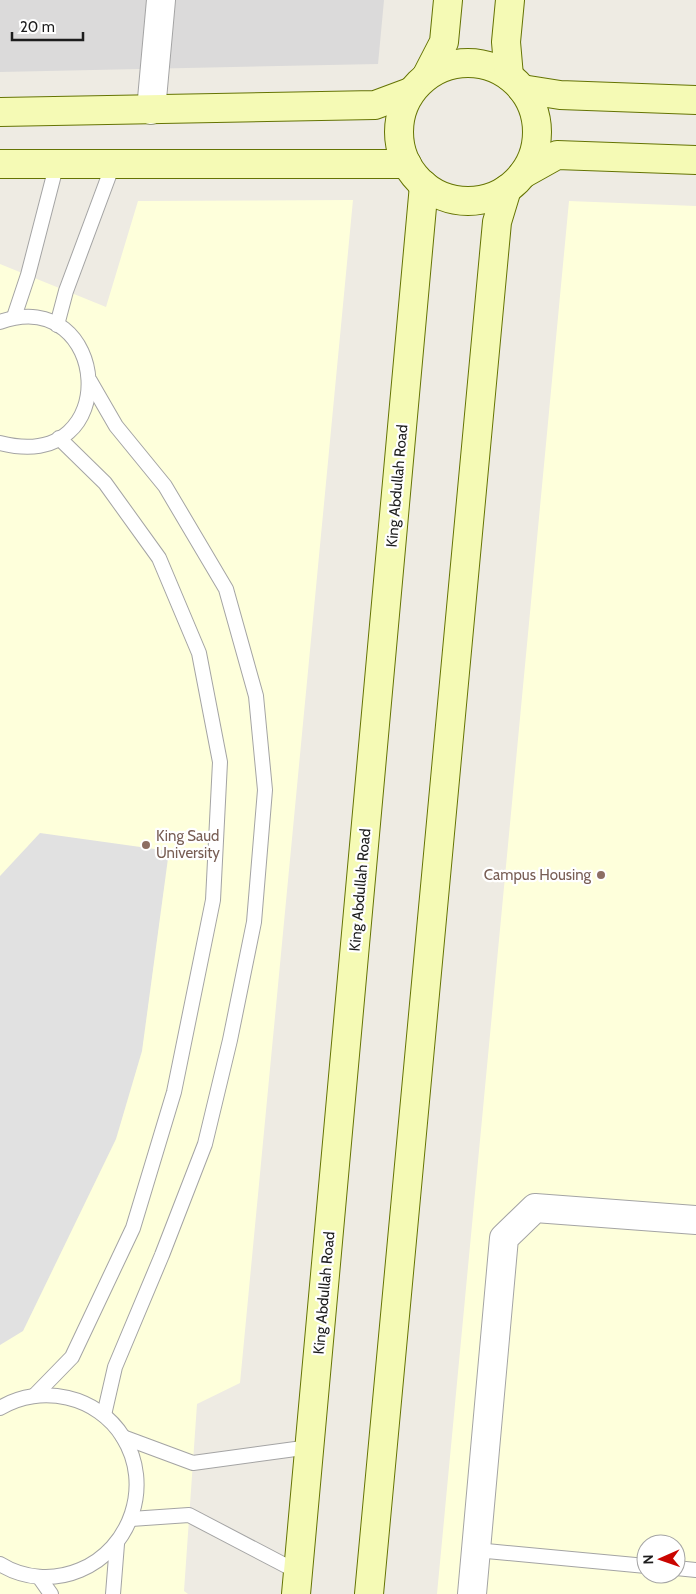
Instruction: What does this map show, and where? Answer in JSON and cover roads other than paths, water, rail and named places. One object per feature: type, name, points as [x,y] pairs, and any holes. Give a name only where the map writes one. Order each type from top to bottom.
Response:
[{"type":"street","points":[[151,110],[161,0]]},
{"type":"street","points":[[448,0],[444,42],[400,114],[398,138],[407,164],[424,185],[438,195],[461,201],[485,199],[557,155],[696,160]]},
{"type":"street","points":[[369,1594],[497,222],[515,182],[533,154],[537,133],[534,111],[516,83],[506,42],[510,0]]},
{"type":"street","points":[[0,112],[376,105],[419,83],[447,65],[468,62],[490,65],[516,83],[560,95],[696,100]]},
{"type":"street","points":[[0,164],[114,162],[407,164]]},
{"type":"street","name":"King Abdullah Road","points":[[297,1583],[424,185]]},
{"type":"street","points":[[472,1594],[504,1238],[535,1208],[696,1220]]},
{"type":"lane","points":[[57,325],[66,291],[114,162]]},
{"type":"lane","points":[[14,317],[28,275],[57,163]]},
{"type":"lane","points":[[0,322],[14,317],[36,317],[57,325],[75,339],[86,359],[90,381],[87,403],[80,416],[76,423],[59,438],[40,446],[20,448],[0,443]]},
{"type":"lane","points":[[90,381],[116,426],[164,486],[226,589],[256,696],[265,790],[254,922],[230,1040],[205,1144],[162,1255],[115,1367],[104,1415]]},
{"type":"lane","points":[[34,1395],[72,1357],[133,1228],[174,1092],[213,900],[220,762],[199,653],[159,558],[105,483],[59,438]]},
{"type":"lane","points":[[0,1408],[10,1402],[34,1395],[59,1395],[83,1402],[104,1415],[123,1437],[135,1463],[138,1491],[131,1519],[117,1544],[95,1564],[68,1575],[38,1577],[12,1571],[0,1564]]},
{"type":"lane","points":[[123,1437],[193,1463],[310,1447]]},
{"type":"lane","points":[[131,1519],[189,1515],[297,1583]]},
{"type":"lane","points":[[113,1594],[117,1544]]},
{"type":"lane","points":[[476,1550],[636,1565]]},
{"type":"lane","points":[[38,1577],[50,1594]]},
{"type":"place","name":"King Saud University","points":[[146,845]]},
{"type":"place","name":"Campus Housing","points":[[601,875]]}]
